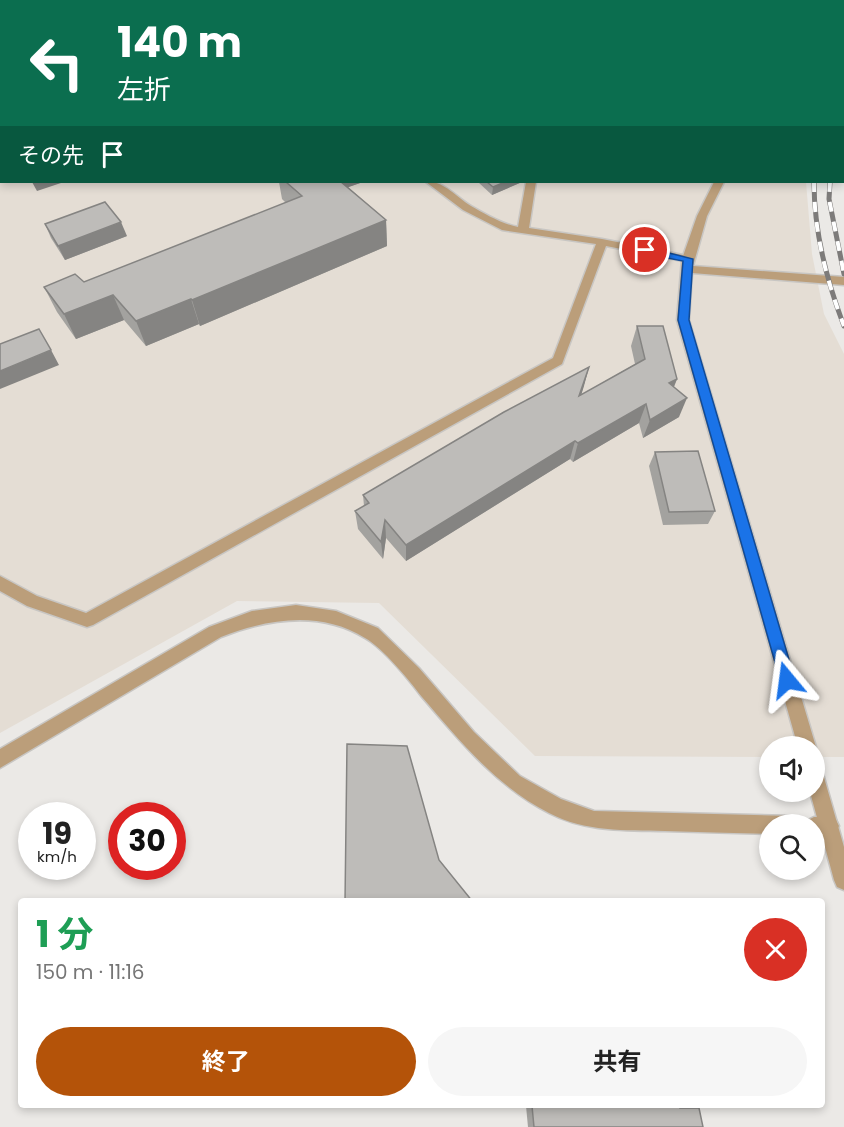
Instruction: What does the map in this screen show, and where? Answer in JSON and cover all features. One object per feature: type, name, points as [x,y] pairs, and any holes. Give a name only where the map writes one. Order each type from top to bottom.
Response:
[{"type":"street","points":[[432,183],[467,208],[506,228],[602,242],[688,264],[844,281]]},
{"type":"street","points":[[523,231],[531,183]]},
{"type":"street","points":[[718,183],[702,216],[688,264],[683,320],[804,736]]},
{"type":"street","points":[[0,583],[33,601],[87,620],[558,361],[602,242]]},
{"type":"street","points":[[0,759],[215,632],[252,618],[296,612],[336,618],[372,633],[413,673],[468,738],[514,782],[556,807],[594,820],[759,824]]},
{"type":"street","points":[[825,833],[844,880]]},
{"type":"shaded area","points":[[0,183],[806,183],[812,254],[824,314],[844,354],[844,757],[825,757],[825,736],[759,736],[759,757],[535,756],[379,603],[237,601],[0,733]]},
{"type":"building","points":[[287,183],[342,183],[386,220],[136,321],[113,295],[64,314],[44,287],[75,274],[84,282],[302,196]]},
{"type":"building","points":[[488,183],[503,183],[493,187]]},
{"type":"building","points":[[105,202],[121,222],[58,246],[45,224]]},
{"type":"building","points":[[637,326],[663,326],[677,379],[669,383],[687,398],[650,420],[646,404],[578,443],[575,441],[406,545],[385,520],[381,542],[355,511],[369,503],[363,495],[504,412],[589,367],[579,396],[645,359]]},
{"type":"building","points":[[39,329],[51,350],[0,371],[0,344]]},
{"type":"building","points":[[698,451],[715,511],[669,512],[655,452]]},
{"type":"building","points":[[347,744],[407,746],[439,860],[470,898],[345,898]]},
{"type":"building","points":[[532,1108],[699,1108],[703,1127],[534,1127]]},
{"type":"railway","points":[[814,183],[816,219],[822,255],[844,326]]},
{"type":"railway","points":[[830,183],[829,199],[844,274]]},
{"type":"route","points":[[645,250],[688,259],[683,320],[787,680]]}]
